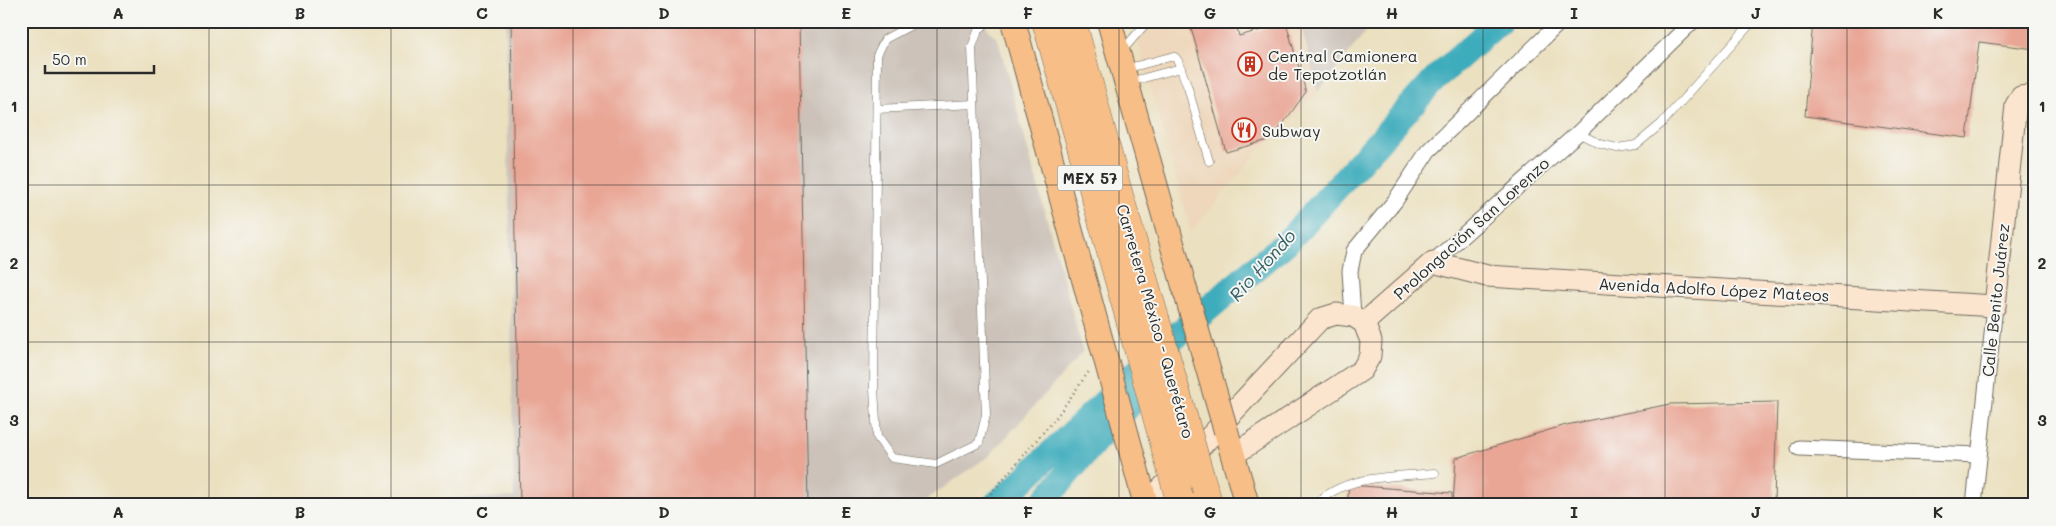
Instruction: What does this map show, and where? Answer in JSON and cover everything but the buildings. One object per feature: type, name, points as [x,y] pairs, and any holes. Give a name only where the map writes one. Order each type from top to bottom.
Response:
[{"type":"highway","name":"Carretera México - Querétaro","points":[[1046,21],[1180,501]]},
{"type":"highway","name":"Carretera México - Querétaro","points":[[1072,21],[1116,185],[1209,505]]},
{"type":"highway","points":[[1091,21],[1120,150],[1116,185]]},
{"type":"main road","points":[[1013,21],[1146,505]]},
{"type":"main road","points":[[1109,21],[1248,505]]},
{"type":"main road","name":"Calle Benito Juárez","points":[[1995,306],[2016,105],[2028,96]]},
{"type":"main road","name":"Prolongación San Lorenzo","points":[[1359,320],[1434,262]]},
{"type":"main road","name":"Avenida Adolfo López Mateos","points":[[1434,262],[1487,276],[1995,306]]},
{"type":"main road","points":[[1146,505],[1320,319],[1336,314],[1359,320],[1371,341],[1370,356],[1362,370],[1233,455]]},
{"type":"street","points":[[1359,320],[1350,271],[1354,251],[1395,201],[1428,151],[1561,21]]},
{"type":"street","name":"Prolongación San Lorenzo","points":[[1434,262],[1578,132],[1693,21]]},
{"type":"street","name":"Calle Benito Juárez","points":[[1974,505],[1995,306]]},
{"type":"street","points":[[1798,448],[1978,455]]},
{"type":"lane","points":[[817,21],[822,21]]},
{"type":"lane","points":[[919,21],[886,39],[877,55],[874,388],[878,437],[892,458],[936,464],[979,443],[986,415],[972,47],[978,31],[988,21]]},
{"type":"lane","points":[[1123,69],[1148,21]]},
{"type":"lane","points":[[1578,132],[1600,144],[1617,148],[1636,145],[1652,132],[1753,21]]},
{"type":"lane","points":[[1123,69],[1170,57],[1175,58],[1181,68],[1209,161]]},
{"type":"lane","points":[[1123,69],[1181,68]]},
{"type":"lane","points":[[877,109],[974,104]]},
{"type":"lane","points":[[1315,505],[1323,496],[1354,482],[1435,473]]},
{"type":"path","points":[[981,505],[1058,415],[1079,388],[1103,351]]},
{"type":"shaded area","points":[[506,21],[981,21],[998,40],[1083,352],[990,455],[919,505],[237,505],[237,503],[514,497]]},
{"type":"shaded area","points":[[1132,21],[1300,21],[1318,92],[1256,154],[1191,232]]},
{"type":"shaded area","points":[[1300,21],[1374,21],[1318,92]]},
{"type":"waterway","name":"Rio Hondo","points":[[995,505],[1157,352],[1288,241],[1435,79],[1500,21]]},
{"type":"waterway","name":"Rio Hondo","points":[[1041,505],[1096,440],[1161,372]]},
{"type":"place","name":"Central Camionera de Tepotzotlán","points":[[1250,64]]},
{"type":"place","name":"Subway","points":[[1244,130]]}]
